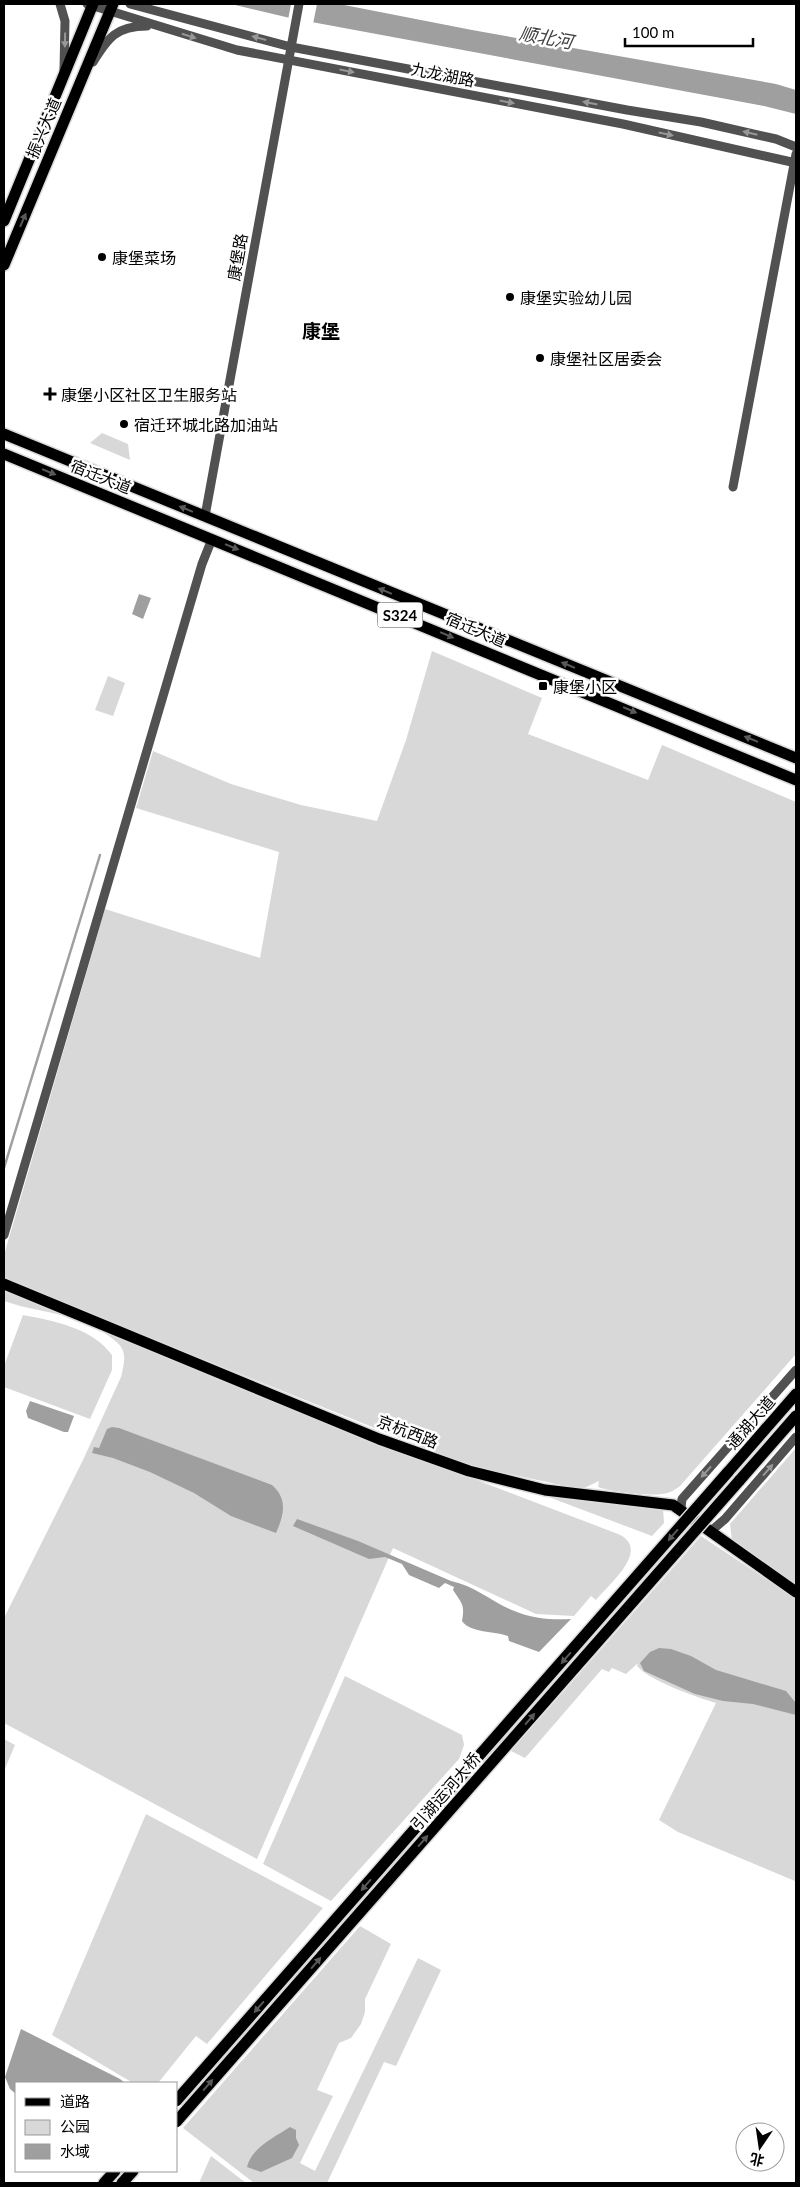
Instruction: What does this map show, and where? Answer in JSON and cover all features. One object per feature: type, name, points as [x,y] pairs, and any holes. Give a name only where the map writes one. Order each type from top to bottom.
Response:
[{"type":"main road","name":"振兴大道","points":[[4,221],[91,5]]},
{"type":"main road","name":"振兴大道","points":[[4,265],[111,8]]},
{"type":"main road","points":[[4,430],[35,447]]},
{"type":"main road","name":"宿迁大道","points":[[4,434],[796,758]]},
{"type":"main road","name":"宿迁大道","points":[[4,454],[796,780]]},
{"type":"main road","name":"京杭西路","points":[[4,1284],[379,1438],[469,1471],[545,1490],[674,1505],[681,1508],[796,1592]]},
{"type":"main road","name":"通湖大道","points":[[728,1472],[796,1394]]},
{"type":"main road","name":"通湖大道","points":[[739,1481],[796,1416]]},
{"type":"main road","name":"引湖运河大桥","points":[[178,2099],[728,1472]]},
{"type":"main road","name":"引湖运河大桥","points":[[178,2120],[739,1481]]},
{"type":"main road","points":[[104,2183],[114,2172]]},
{"type":"main road","points":[[122,2183],[132,2172]]},
{"type":"street","points":[[60,4],[65,21],[63,77]]},
{"type":"street","name":"九龙湖路","points":[[130,4],[291,47],[700,122],[776,139],[796,147]]},
{"type":"street","points":[[154,4],[174,15]]},
{"type":"street","name":"康堡路","points":[[204,516],[299,4]]},
{"type":"street","name":"九龙湖路","points":[[91,5],[111,8],[156,26],[237,50],[623,124],[796,160]]},
{"type":"street","points":[[82,79],[105,42],[113,34],[136,26],[156,26]]},
{"type":"street","points":[[734,487],[796,160]]},
{"type":"street","points":[[4,1236],[202,564],[212,539]]},
{"type":"street","points":[[681,1508],[682,1499],[796,1370]]},
{"type":"street","points":[[711,1530],[725,1519],[796,1437]]},
{"type":"green space","points":[[102,433],[128,444],[130,460],[90,443]]},
{"type":"green space","points":[[432,651],[542,698],[528,734],[648,780],[662,745],[796,802],[796,1354],[680,1486],[667,1493],[648,1494],[612,1490],[598,1487],[599,1481],[584,1488],[575,1488],[467,1465],[9,1281],[4,1276],[4,1255],[105,909],[260,958],[279,852],[136,808],[153,751],[231,784],[301,805],[377,821],[406,740]]},
{"type":"green space","points":[[108,676],[125,683],[113,716],[95,710]]},
{"type":"green space","points":[[4,1290],[71,1317],[4,1301]]},
{"type":"green space","points":[[23,1315],[72,1327],[94,1338],[112,1355],[112,1370],[90,1419],[4,1387],[4,1366]]},
{"type":"green space","points":[[99,1329],[422,1459],[618,1534],[627,1540],[631,1548],[625,1567],[596,1600],[591,1596],[574,1616],[536,1614],[393,1548],[257,1859],[4,1723],[4,1618],[83,1460],[121,1377],[124,1359],[122,1348]]},
{"type":"green space","points":[[796,1448],[796,1587],[732,1541],[730,1524]]},
{"type":"green space","points":[[538,1493],[663,1509],[664,1523],[652,1536]]},
{"type":"green space","points":[[701,1536],[796,1599],[795,1881],[678,1832],[659,1820],[716,1703],[662,1683],[643,1672],[637,1666],[638,1663],[626,1674],[612,1668],[609,1672],[602,1669],[525,1758],[511,1751]]},
{"type":"green space","points":[[345,1676],[462,1735],[464,1745],[459,1759],[331,1901],[263,1864]]},
{"type":"green space","points":[[4,1739],[15,1745],[4,1771]]},
{"type":"green space","points":[[146,1814],[323,1908],[207,2044],[196,2036],[159,2082],[131,2082],[52,2035]]},
{"type":"green space","points":[[360,1926],[391,1944],[365,1999],[365,2012],[361,2024],[351,2038],[339,2043],[317,2090],[333,2096],[300,2163],[315,2171],[418,1958],[441,1970],[396,2066],[384,2062],[327,2183],[254,2183],[183,2128]]},
{"type":"green space","points":[[211,2156],[246,2183],[199,2183]]},
{"type":"water","points":[[231,4],[339,4],[472,30],[776,84],[796,90],[796,114],[764,106],[290,18]]},
{"type":"water","points":[[139,594],[151,598],[143,619],[132,614]]},
{"type":"water","points":[[30,1401],[74,1416],[68,1432],[28,1418],[26,1411]]},
{"type":"water","points":[[112,1427],[272,1485],[280,1496],[283,1508],[276,1533],[231,1516],[194,1493],[150,1472],[113,1458],[92,1453],[94,1447],[99,1448],[107,1429]]},
{"type":"water","points":[[297,1519],[358,1541],[451,1581],[460,1583],[517,1612],[544,1619],[571,1619],[539,1652],[509,1641],[508,1636],[503,1634],[471,1628],[462,1621],[463,1607],[453,1590],[454,1587],[445,1583],[439,1588],[409,1575],[402,1564],[385,1557],[369,1559],[293,1526]]},
{"type":"water","points":[[659,1648],[671,1649],[691,1656],[716,1670],[786,1691],[796,1703],[796,1715],[753,1704],[723,1701],[695,1694],[644,1671],[640,1663],[650,1652]]},
{"type":"water","points":[[21,2029],[124,2082],[15,2082],[15,2093],[10,2089],[5,2077]]},
{"type":"water","points":[[290,2127],[296,2130],[296,2138],[299,2145],[292,2158],[261,2172],[247,2167],[259,2148]]},
{"type":"pier","points":[[291,4],[317,4],[313,24],[288,20]]},
{"type":"waterway","points":[[4,1168],[100,855]]},
{"type":"place","name":"康堡菜场","points":[[102,257]]},
{"type":"place","name":"康堡实验幼儿园","points":[[510,297]]},
{"type":"place","name":"康堡社区居委会","points":[[540,358]]},
{"type":"place","name":"康堡小区社区卫生服务站","points":[[50,394]]},
{"type":"place","name":"宿迁环城北路加油站","points":[[124,424]]},
{"type":"place","name":"康堡小区","points":[[543,686]]},
{"type":"district","name":"康堡","points":[[321,330]]},
{"type":"water label","name":"顺北河","points":[[546,37]]}]
